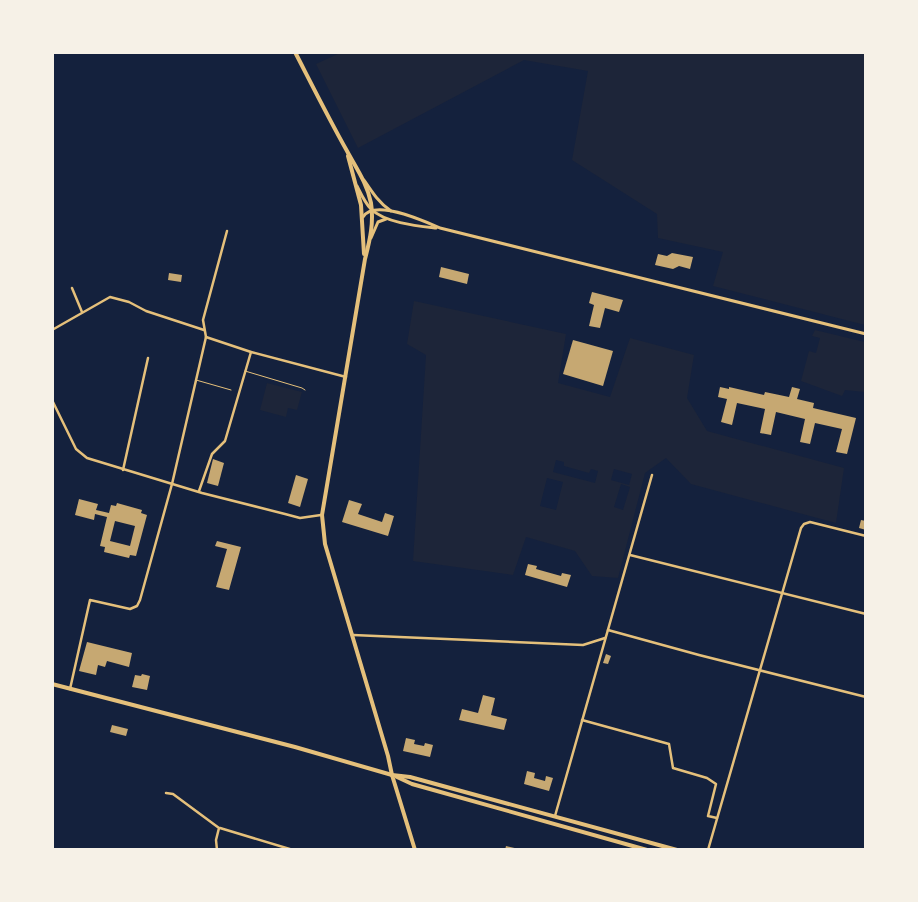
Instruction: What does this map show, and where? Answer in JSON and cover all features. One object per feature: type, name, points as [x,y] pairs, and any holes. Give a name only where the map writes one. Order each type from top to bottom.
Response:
[{"type":"main road","points":[[295,52],[347,151],[363,177],[372,210],[370,241],[365,259],[322,515],[325,544],[415,850]]},
{"type":"main road","points":[[347,151],[363,217],[365,259]]},
{"type":"main road","points":[[52,684],[294,747],[392,775],[421,786],[647,850]]},
{"type":"main road","points":[[392,775],[410,777],[677,850]]},
{"type":"street","points":[[363,177],[374,196],[384,206],[394,212]]},
{"type":"street","points":[[355,180],[364,201],[380,216],[389,219],[420,226],[440,228],[866,334]]},
{"type":"street","points":[[363,217],[372,210],[380,209],[416,218],[440,228]]},
{"type":"street","points":[[370,241],[378,222],[389,219]]},
{"type":"street","points":[[70,689],[90,600],[130,609],[137,606],[140,600],[172,484],[206,337],[203,320],[227,231]]},
{"type":"street","points":[[72,288],[82,312]]},
{"type":"street","points":[[52,330],[110,297],[204,330]]},
{"type":"street","points":[[206,337],[251,352],[346,377]]},
{"type":"street","points":[[199,492],[212,454],[225,441],[244,370],[251,352]]},
{"type":"street","points":[[123,470],[148,358]]},
{"type":"street","points":[[52,400],[80,454],[123,470],[300,518],[322,515]]},
{"type":"street","points":[[555,816],[652,475]]},
{"type":"street","points":[[708,850],[801,528],[804,524],[810,522],[866,536]]},
{"type":"street","points":[[630,555],[866,614]]},
{"type":"street","points":[[608,630],[866,697]]},
{"type":"street","points":[[353,636],[583,645],[605,638]]},
{"type":"street","points":[[582,720],[669,744],[674,768],[708,778],[716,784],[708,816],[717,818]]},
{"type":"street","points":[[166,793],[173,794],[219,828],[293,850]]},
{"type":"street","points":[[217,850],[216,840],[219,828]]},
{"type":"lane","points":[[244,370],[305,390]]},
{"type":"lane","points":[[196,380],[232,390]]},
{"type":"shaded area","points":[[340,53],[865,53],[865,325],[713,286],[723,252],[658,238],[657,214],[572,160],[588,71],[524,60],[358,148],[316,64]]},
{"type":"shaded area","points":[[414,301],[566,334],[558,383],[610,397],[630,338],[694,355],[687,398],[707,431],[844,468],[836,523],[691,484],[666,458],[645,473],[618,578],[592,576],[575,551],[526,537],[513,575],[413,561],[426,355],[407,344]],"holes":[[[556,460],[564,462],[564,466],[589,473],[591,469],[598,471],[595,483],[553,472]],[[614,469],[632,474],[629,485],[611,480]],[[547,478],[563,482],[556,510],[540,506]],[[621,484],[630,487],[623,510],[614,507]]]},
{"type":"shaded area","points":[[815,330],[865,342],[865,392],[845,390],[842,396],[801,381],[809,351],[816,353],[820,338],[812,336]]},
{"type":"shaded area","points":[[267,383],[302,392],[297,410],[288,408],[286,417],[260,410]]},
{"type":"building","points":[[672,253],[693,257],[690,269],[679,266],[673,269],[655,265],[658,254],[667,256]]},
{"type":"building","points":[[441,267],[469,274],[467,284],[439,277]]},
{"type":"building","points":[[169,273],[182,275],[181,282],[168,280]]},
{"type":"building","points":[[592,292],[623,300],[619,312],[605,308],[600,328],[589,326],[594,305],[589,303]]},
{"type":"building","points":[[573,340],[613,351],[603,386],[563,374]]},
{"type":"building","points":[[720,387],[729,389],[729,387],[764,395],[765,392],[789,397],[792,387],[800,389],[797,399],[814,403],[813,408],[856,418],[847,454],[836,452],[842,429],[815,423],[810,444],[800,442],[805,419],[776,412],[771,435],[760,433],[765,409],[737,403],[732,425],[721,422],[727,399],[718,397]]},
{"type":"building","points":[[213,459],[224,463],[218,486],[207,483]]},
{"type":"building","points":[[296,475],[308,479],[300,507],[288,503]]},
{"type":"building","points":[[79,499],[98,504],[96,510],[109,513],[111,505],[116,506],[117,503],[142,510],[141,513],[147,515],[136,556],[130,555],[129,558],[104,552],[105,547],[100,546],[107,517],[95,514],[94,520],[75,515]],"holes":[[[115,521],[135,526],[130,546],[110,541]]]},
{"type":"building","points":[[349,500],[362,504],[358,514],[382,522],[385,513],[394,516],[388,536],[342,522]]},
{"type":"building","points":[[861,520],[866,521],[866,530],[859,528]]},
{"type":"building","points":[[217,541],[241,547],[229,590],[216,587],[227,549],[215,546]]},
{"type":"building","points":[[528,564],[537,566],[536,569],[561,576],[562,573],[571,575],[567,587],[525,575]]},
{"type":"building","points":[[87,642],[132,653],[129,667],[107,661],[105,667],[98,665],[96,675],[79,671]]},
{"type":"building","points":[[606,654],[611,656],[608,664],[603,663]]},
{"type":"building","points":[[142,674],[150,676],[147,690],[132,687],[135,675],[141,676]]},
{"type":"building","points":[[483,695],[495,698],[491,715],[507,719],[504,730],[459,720],[462,709],[478,713]]},
{"type":"building","points":[[112,725],[128,729],[126,736],[110,732]]},
{"type":"building","points":[[406,738],[415,740],[414,744],[424,746],[425,743],[433,745],[430,757],[403,751]]},
{"type":"building","points":[[527,771],[535,773],[534,778],[545,781],[546,776],[553,778],[549,791],[524,784]]},
{"type":"building","points":[[506,846],[519,849],[505,850]]}]
